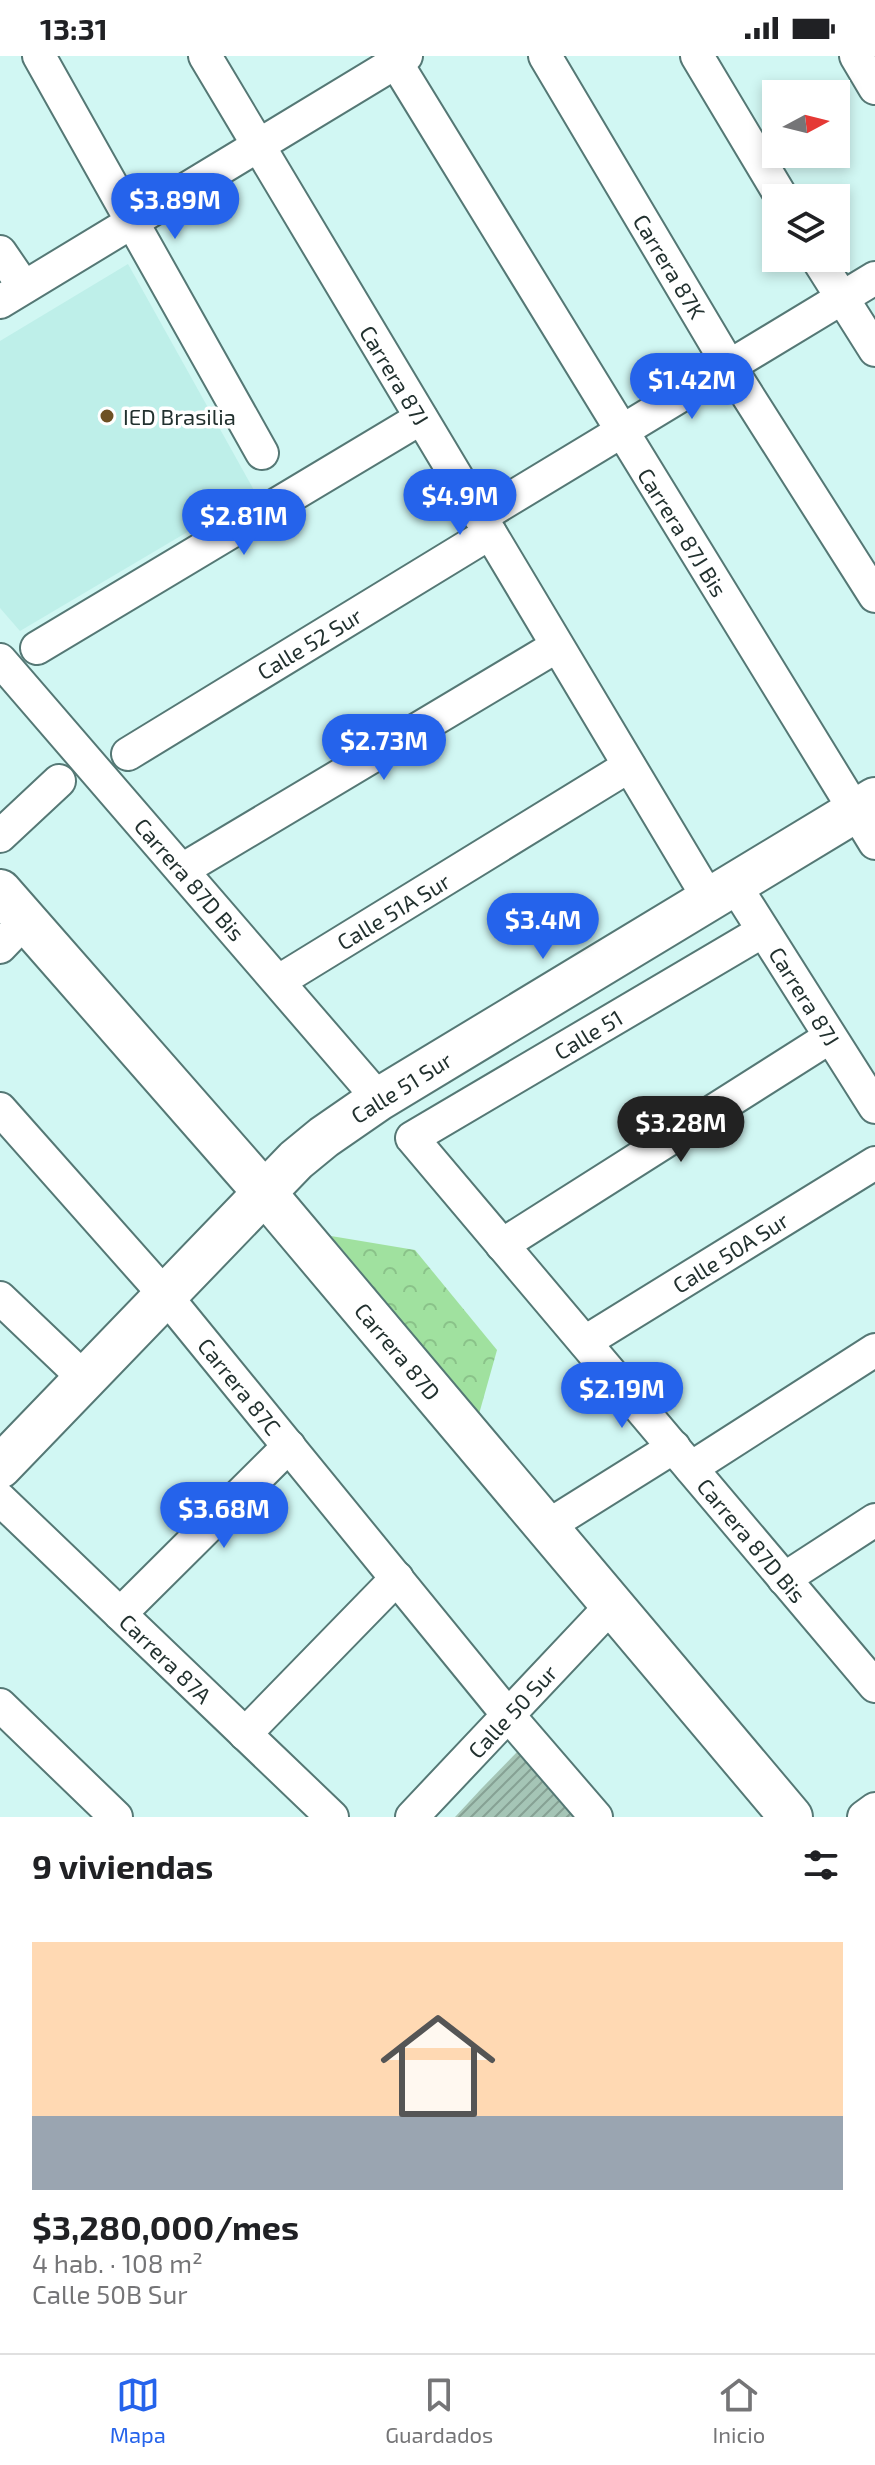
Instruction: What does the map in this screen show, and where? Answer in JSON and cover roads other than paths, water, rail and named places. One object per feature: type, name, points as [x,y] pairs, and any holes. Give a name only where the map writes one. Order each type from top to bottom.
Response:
[{"type":"street","points":[[39,56],[262,453]]},
{"type":"street","name":"Carrera 87J","points":[[205,56],[629,766],[722,892],[763,931],[875,1107]]},
{"type":"street","name":"Carrera 87K","points":[[545,56],[729,366],[875,596]]},
{"type":"street","points":[[697,56],[774,184]]},
{"type":"street","points":[[856,56],[875,88]]},
{"type":"street","points":[[0,252],[12,295],[398,58]]},
{"type":"street","name":"Carrera 87J Bis","points":[[398,58],[620,432],[868,818]]},
{"type":"street","points":[[826,272],[875,350]]},
{"type":"street","name":"Calle 52 Sur","points":[[128,754],[485,525],[620,432],[875,278]]},
{"type":"street","points":[[37,648],[421,418]]},
{"type":"street","points":[[182,870],[557,646]]},
{"type":"street","name":"Carrera 87D Bis","points":[[0,660],[379,1099]]},
{"type":"street","name":"Calle 51A Sur","points":[[279,981],[629,766]]},
{"type":"street","points":[[0,836],[59,781]]},
{"type":"street","name":"Calle 51 Sur","points":[[0,1467],[264,1192],[324,1137],[379,1099],[722,892],[868,818]]},
{"type":"street","name":"Carrera 87D","points":[[9,919],[264,1192],[791,1817]]},
{"type":"street","name":"Calle 51","points":[[412,1138],[763,931]]},
{"type":"street","points":[[502,1245],[830,1037]]},
{"type":"street","name":"Carrera 87C","points":[[0,1109],[165,1295],[508,1715],[596,1817]]},
{"type":"street","name":"Carrera 87D Bis","points":[[412,1138],[784,1579],[872,1675]]},
{"type":"street","name":"Calle 50A Sur","points":[[585,1342],[875,1163]]},
{"type":"street","points":[[0,1298],[85,1379]]},
{"type":"street","points":[[546,1527],[682,1458],[875,1350]]},
{"type":"street","points":[[120,1614],[289,1446]]},
{"type":"street","name":"Carrera 87A","points":[[0,1499],[332,1817]]},
{"type":"street","points":[[784,1579],[875,1520]]},
{"type":"street","points":[[245,1734],[397,1578]]},
{"type":"street","name":"Calle 50 Sur","points":[[412,1817],[612,1605]]},
{"type":"street","points":[[0,1705],[116,1817]]},
{"type":"street","points":[[864,1817],[875,1809]]},
{"type":"place","name":"IED Brasilia","points":[[107,416]]}]
